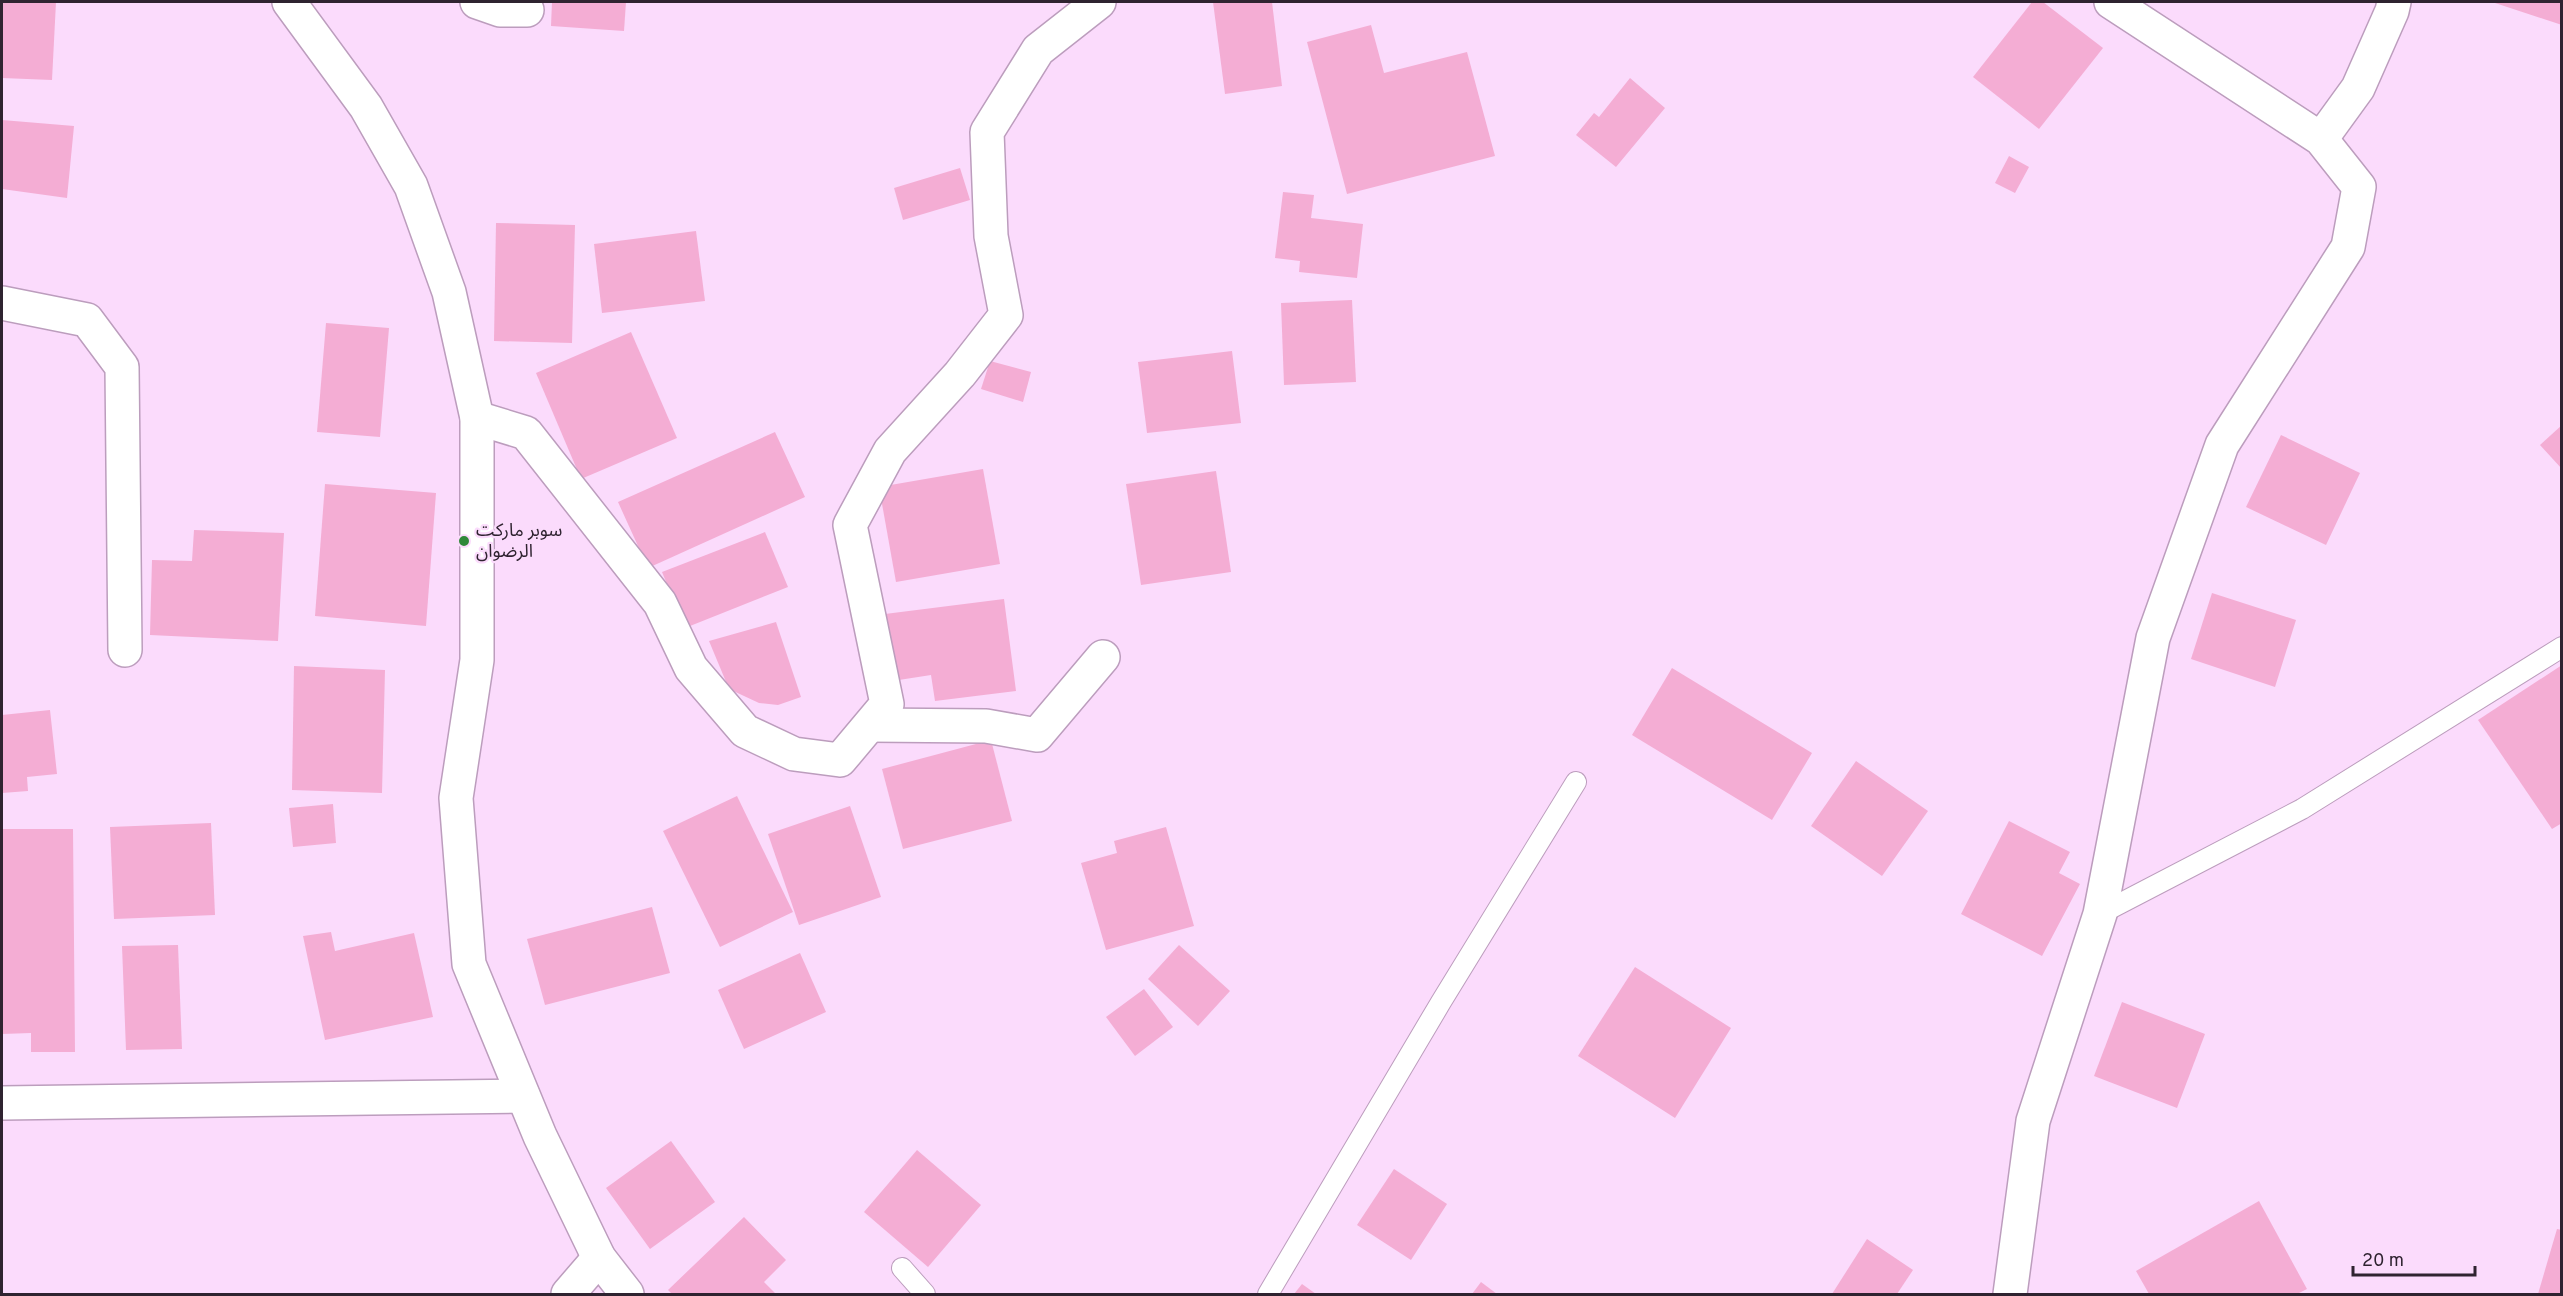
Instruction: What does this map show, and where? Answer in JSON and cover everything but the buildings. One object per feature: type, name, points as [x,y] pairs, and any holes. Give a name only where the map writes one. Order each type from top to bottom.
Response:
[{"type":"street","points":[[290,2],[366,107],[411,186],[448,292],[477,418],[477,660],[456,798],[469,964],[523,1096],[599,1258],[627,1294]]},
{"type":"street","points":[[477,2],[500,10],[527,10]]},
{"type":"street","points":[[477,418],[526,433],[660,603],[691,668],[745,731],[794,754],[840,760],[888,704],[850,525],[890,451],[960,374],[1006,315],[991,236],[987,132],[1038,50],[1099,2]]},
{"type":"street","points":[[2010,1294],[2033,1121],[2100,914],[2153,638],[2222,445],[2348,247],[2359,187],[2321,139],[2111,2]]},
{"type":"street","points":[[2321,139],[2358,88],[2394,2]]},
{"type":"street","points":[[2,303],[87,320],[122,368],[125,650]]},
{"type":"street","points":[[870,725],[986,726],[1037,735],[1103,657]]},
{"type":"street","points":[[2,1103],[523,1096]]},
{"type":"street","points":[[568,1294],[599,1258]]},
{"type":"lane","points":[[2100,914],[2302,809],[2562,647]]},
{"type":"lane","points":[[1268,1294],[1441,1002],[1576,782]]},
{"type":"lane","points":[[902,1268],[925,1294]]},
{"type":"place","name":"سوبر ماركت الرضوان","points":[[464,541]]}]
